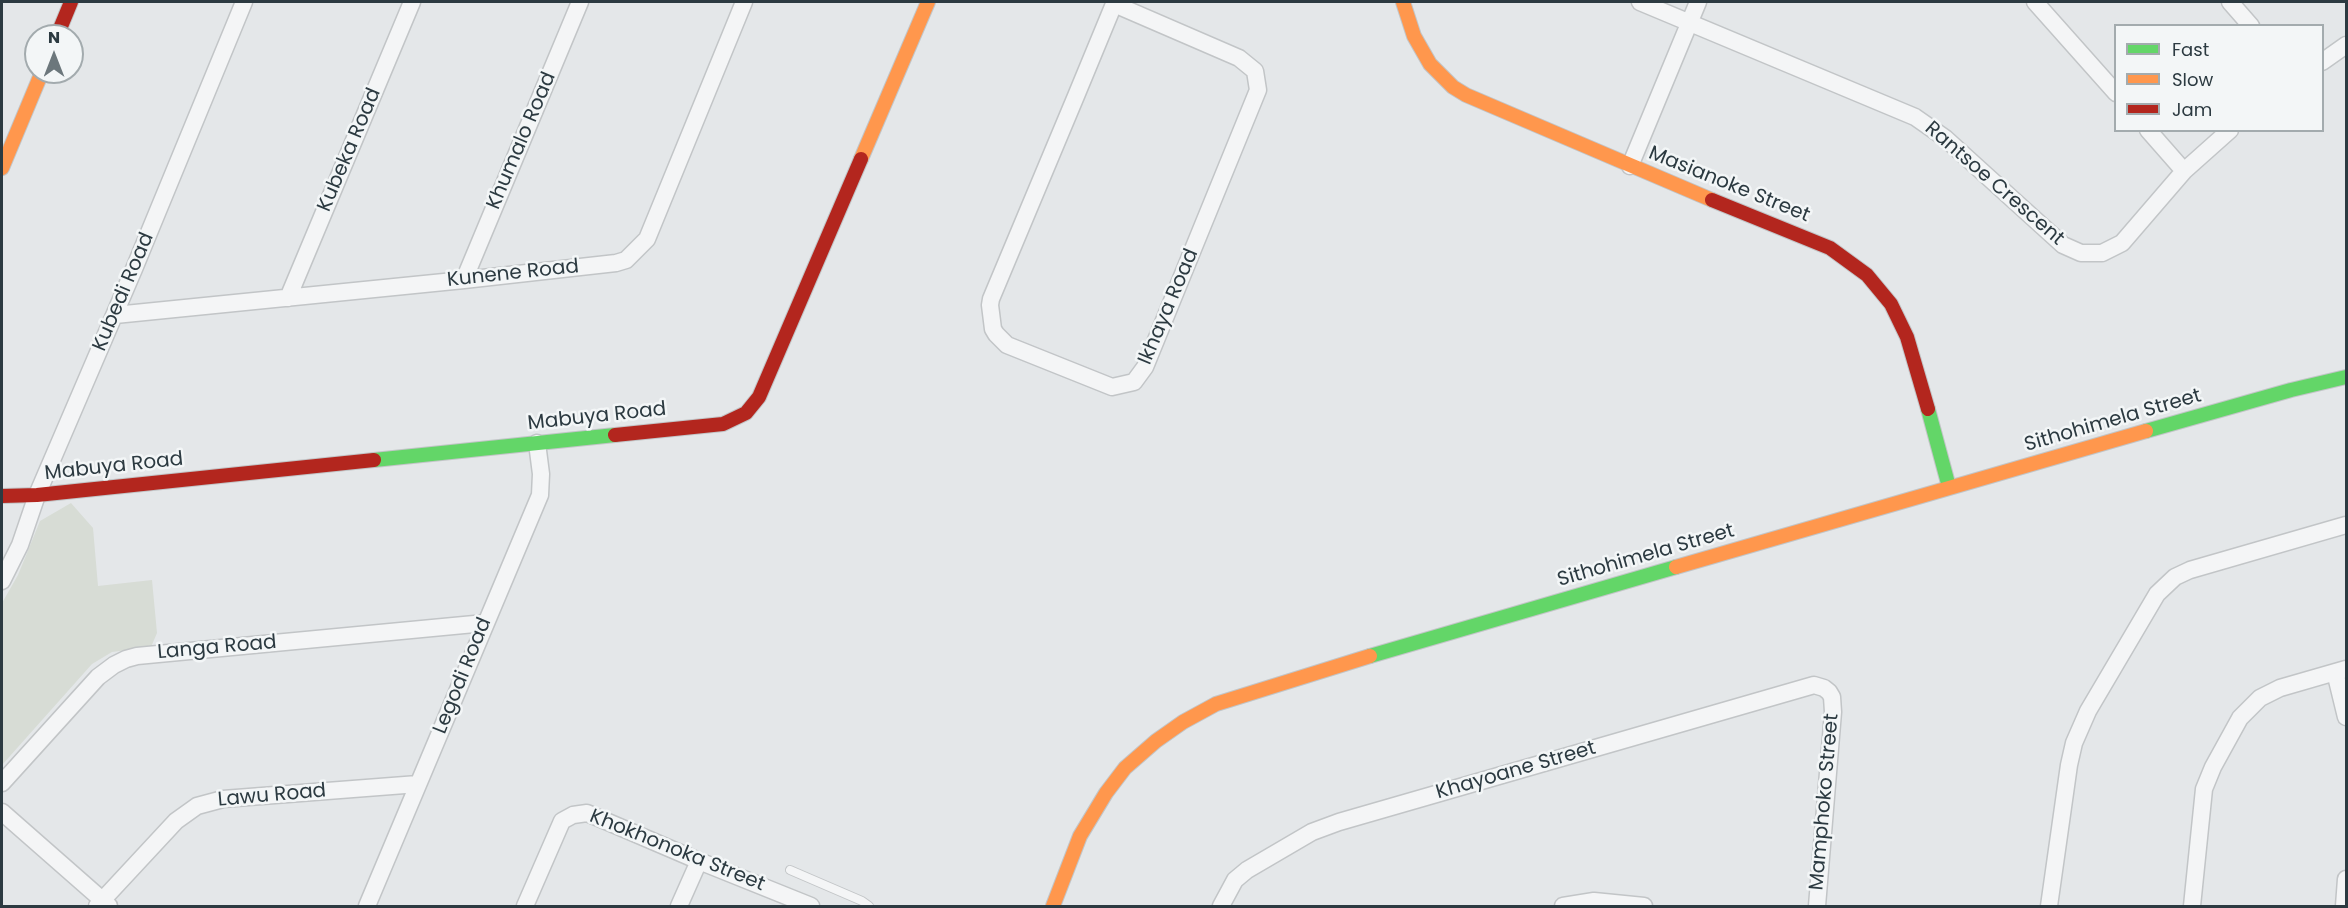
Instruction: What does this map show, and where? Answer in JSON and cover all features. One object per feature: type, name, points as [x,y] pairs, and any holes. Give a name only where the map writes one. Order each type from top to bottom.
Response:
[{"type":"street","points":[[62,24],[71,2]]},
{"type":"street","name":"Kubedi Road","points":[[2,581],[20,545],[37,495],[115,315],[244,2]]},
{"type":"street","name":"Kubeka Road","points":[[288,298],[412,2]]},
{"type":"street","name":"Khumalo Road","points":[[464,280],[580,2]]},
{"type":"street","name":"Kunene Road","points":[[115,315],[616,263],[633,255],[647,239],[744,2]]},
{"type":"street","name":"Mabuya Road","points":[[2,495],[37,495],[723,423],[746,413],[752,407],[796,313],[928,2]]},
{"type":"street","name":"Masianoke Street","points":[[1403,2],[1411,29],[1423,53],[1439,74],[1466,95],[1630,166],[1830,248],[1867,275],[1891,304],[1907,337],[1938,442],[1948,487]]},
{"type":"street","name":"Rantsoe Crescent","points":[[1640,2],[1915,117],[1945,138],[2063,245],[2075,251],[2103,253],[2122,243],[2184,171],[2228,132]]},
{"type":"street","points":[[1630,166],[1698,2]]},
{"type":"street","points":[[2035,2],[2114,92]]},
{"type":"street","points":[[2230,2],[2249,24]]},
{"type":"street","name":"Ikhaya Road","points":[[1114,3],[1239,58],[1255,71],[1258,90],[1145,367],[1134,382],[1113,387],[1007,345],[993,329],[990,305],[1114,3]]},
{"type":"street","points":[[2324,61],[2346,45]]},
{"type":"street","points":[[2,168],[37,84]]},
{"type":"street","points":[[2150,132],[2184,171]]},
{"type":"street","name":"Sithohimela Street","points":[[1053,906],[1080,836],[1106,793],[1125,768],[1174,728],[1216,704],[1338,665],[1948,487],[2291,390],[2346,377]]},
{"type":"street","name":"Legodi Road","points":[[367,906],[540,495],[541,474],[537,443]]},
{"type":"street","points":[[2049,906],[2074,742],[2088,711],[2157,594],[2175,577],[2190,570],[2346,525]]},
{"type":"street","name":"Langa Road","points":[[2,783],[98,676],[126,659],[155,654],[485,623]]},
{"type":"street","points":[[2192,906],[2204,789],[2207,779],[2241,718],[2260,698],[2280,688],[2341,671],[2346,717]]},
{"type":"street","name":"Khayoane Street","points":[[1221,906],[1235,880],[1247,870],[1312,832],[1339,822],[1803,687],[1820,686],[1832,697]]},
{"type":"street","name":"Mamphoko Street","points":[[1817,906],[1833,712],[1832,697]]},
{"type":"street","name":"Lawu Road","points":[[103,904],[176,821],[196,806],[222,799],[418,784]]},
{"type":"street","points":[[2,812],[103,904]]},
{"type":"street","name":"Khokhonoka Street","points":[[525,906],[559,827],[567,817],[580,813],[595,814],[699,861],[811,906]]},
{"type":"street","points":[[679,906],[699,861]]},
{"type":"street","points":[[2344,906],[2346,879]]},
{"type":"street","points":[[1563,906],[1594,901],[1644,906]]},
{"type":"lane","points":[[790,870],[869,906]]},
{"type":"shaded area","points":[[71,503],[93,528],[98,586],[152,580],[157,633],[151,647],[112,652],[92,664],[2,765],[2,603],[18,575],[40,521]]},
{"type":"traffic: fast","points":[[2146,431],[2346,377]]},
{"type":"traffic: fast","points":[[1928,409],[1949,487]]},
{"type":"traffic: fast","points":[[374,460],[615,435]]},
{"type":"traffic: fast","points":[[1370,656],[1676,567]]},
{"type":"traffic: slow","points":[[861,159],[928,2]]},
{"type":"traffic: slow","points":[[1403,2],[1414,36],[1430,64],[1453,87],[1466,95],[1712,200]]},
{"type":"traffic: slow","points":[[2,168],[37,84]]},
{"type":"traffic: slow","points":[[1676,567],[2146,431]]},
{"type":"traffic: slow","points":[[1053,906],[1080,836],[1106,793],[1125,768],[1156,741],[1183,722],[1216,704],[1370,656]]},
{"type":"traffic: jam","points":[[62,24],[71,2]]},
{"type":"traffic: jam","points":[[615,435],[723,424],[746,413],[759,397],[861,159]]},
{"type":"traffic: jam","points":[[1712,200],[1830,248],[1867,275],[1891,304],[1907,337],[1928,409]]},
{"type":"traffic: jam","points":[[2,496],[37,495],[374,460]]}]
